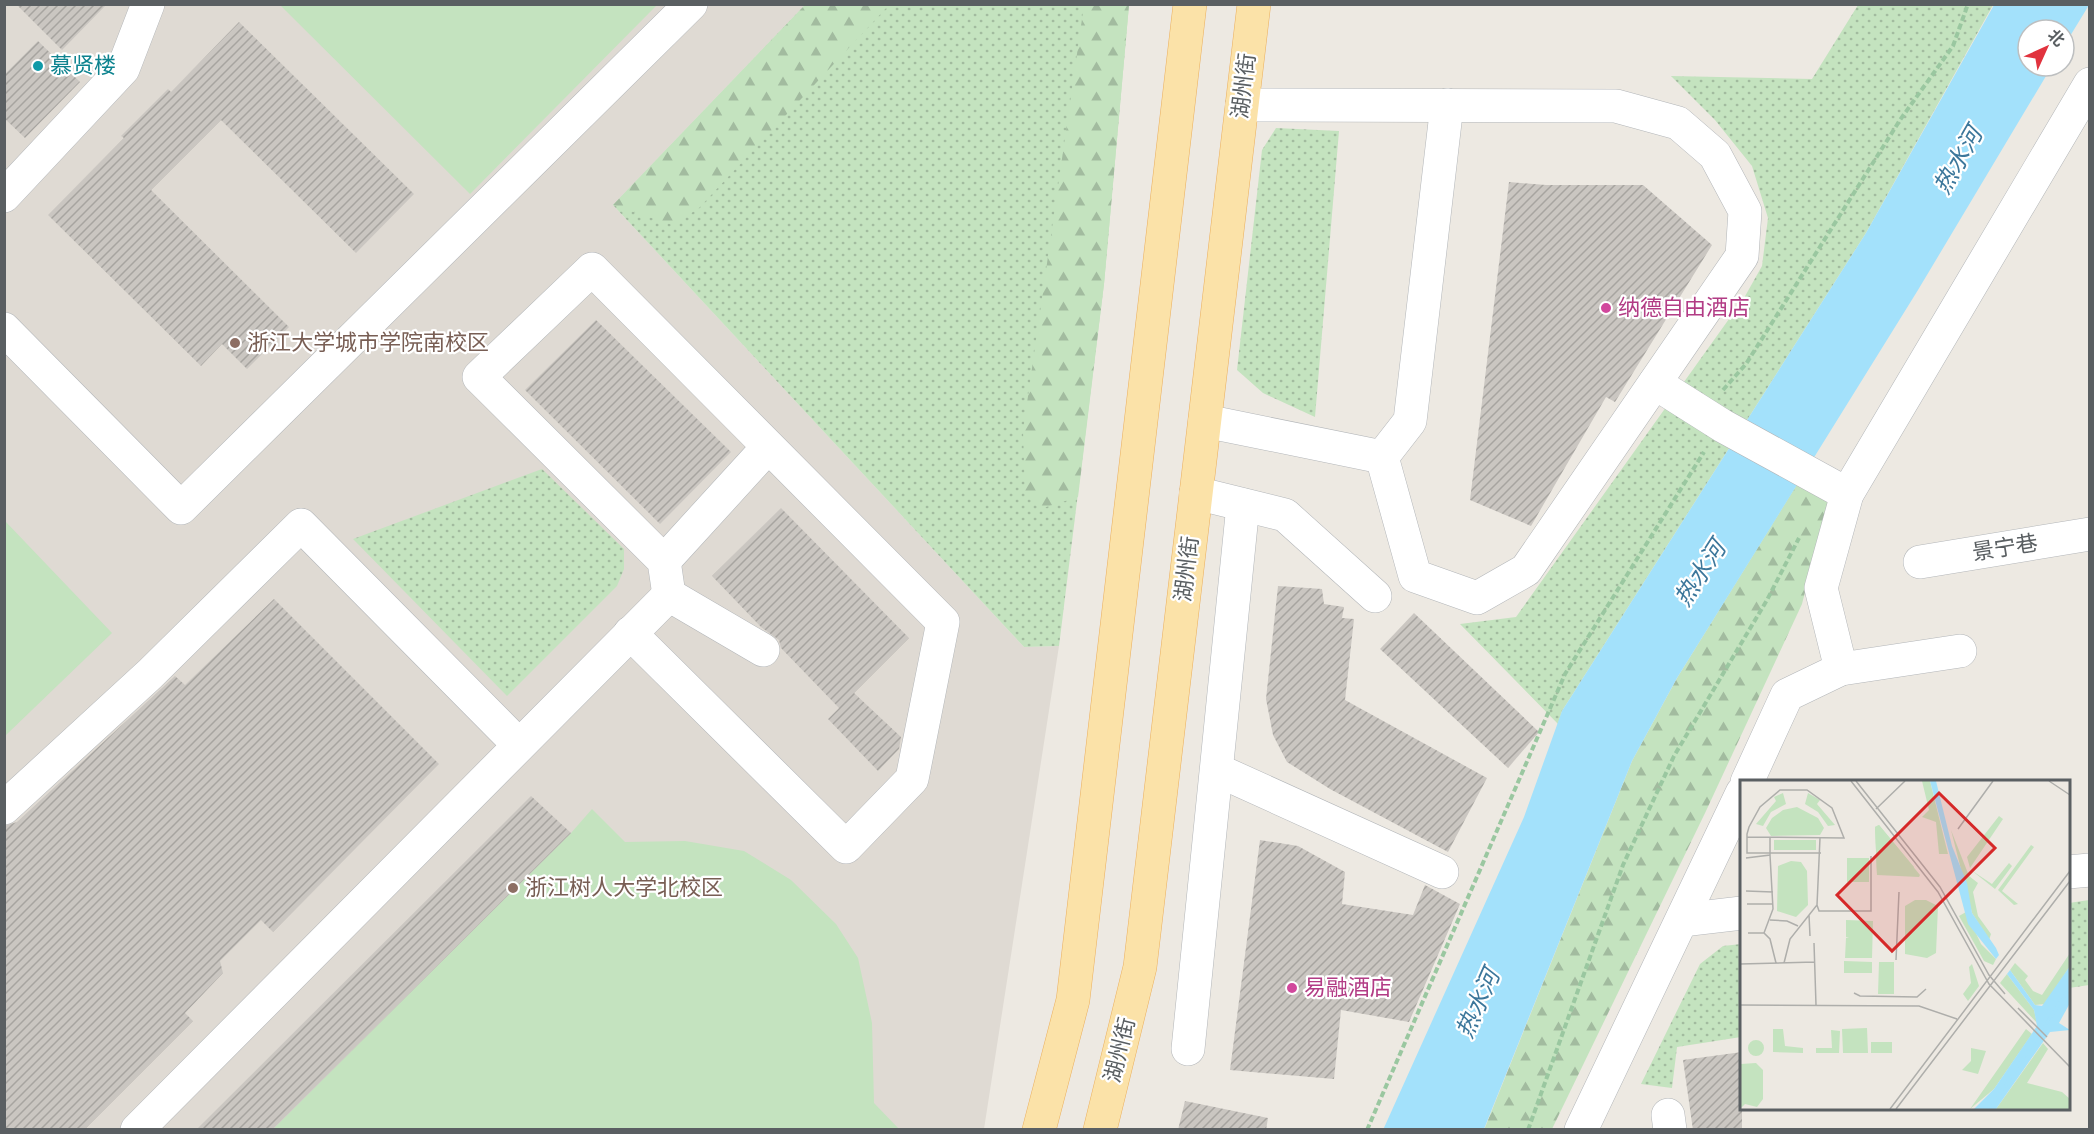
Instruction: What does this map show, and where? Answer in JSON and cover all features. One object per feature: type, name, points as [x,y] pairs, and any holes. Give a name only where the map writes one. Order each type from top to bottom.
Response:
[{"type":"main road","points":[[1039,1130],[1073,1000],[1191,4]]},
{"type":"main road","name":"湖州街","points":[[1100,1130],[1140,967],[1254,4]]},
{"type":"street","points":[[4,196],[123,69],[148,4]]},
{"type":"street","points":[[4,329],[181,508],[691,4]]},
{"type":"street","points":[[1840,669],[1821,588],[1836,488],[2090,84]]},
{"type":"street","points":[[1242,105],[1616,106],[1678,123],[1715,155],[1745,211],[1743,256],[1526,570],[1477,598],[1415,576],[1382,457]]},
{"type":"street","points":[[1382,457],[1410,421],[1447,105]]},
{"type":"street","points":[[630,633],[846,847],[912,779],[943,622],[592,269],[479,376],[664,561],[669,595]]},
{"type":"street","points":[[1655,383],[1713,420],[1836,488]]},
{"type":"street","points":[[1205,421],[1382,457]]},
{"type":"street","points":[[664,561],[768,447]]},
{"type":"street","points":[[1196,493],[1285,515],[1375,596]]},
{"type":"street","points":[[1188,1049],[1243,505]]},
{"type":"street","points":[[4,808],[150,674],[301,525],[519,746]]},
{"type":"street","name":"景宁巷","points":[[1920,562],[2090,534]]},
{"type":"street","points":[[137,1130],[669,595]]},
{"type":"street","points":[[669,595],[763,650]]},
{"type":"street","points":[[1748,780],[1787,695],[1840,669],[1960,651]]},
{"type":"street","points":[[1216,770],[1442,872]]},
{"type":"street","points":[[1581,1130],[1740,797]]},
{"type":"street","points":[[2070,872],[2090,870]]},
{"type":"street","points":[[1682,920],[1740,912]]},
{"type":"path","points":[[1367,1130],[1565,674],[1712,439],[1713,420],[1746,364],[1887,139],[1953,46],[1968,4]]},
{"type":"path","points":[[1528,1130],[1623,865],[1674,756],[1767,600],[1802,532]]},
{"type":"shaded area","name":"浙江树人大学北校区","points":[[5,5],[805,5],[613,205],[1024,647],[1059,646],[984,1129],[5,1130]]},
{"type":"green space","points":[[280,5],[657,5],[470,194]]},
{"type":"green space","points":[[805,5],[1129,5],[1104,284],[1059,646],[1024,647],[613,205]]},
{"type":"green space","points":[[805,5],[889,5],[699,208],[673,225],[613,205]]},
{"type":"green space","points":[[1084,5],[1129,5],[1104,284],[1078,497],[1043,508],[1025,491],[1023,431]]},
{"type":"green space","points":[[1858,5],[1993,5],[1866,233],[1562,711],[1558,724],[1460,624],[1516,617],[1744,298],[1762,266],[1768,218],[1752,166],[1715,120],[1671,76],[1812,79]]},
{"type":"green space","points":[[1276,128],[1339,131],[1315,417],[1263,393],[1237,370],[1262,150]]},
{"type":"green space","points":[[542,469],[624,549],[624,569],[617,586],[507,696],[353,539]]},
{"type":"green space","points":[[1799,481],[1828,503],[1802,604],[1706,811],[1552,1129],[1484,1130],[1632,761],[1677,678]]},
{"type":"green space","points":[[5,521],[112,633],[5,736]]},
{"type":"green space","points":[[592,809],[625,842],[685,841],[744,851],[791,880],[836,924],[858,958],[872,1023],[874,1103],[899,1129],[272,1130],[571,833]]},
{"type":"green space","points":[[2089,900],[2089,985],[2070,988],[2070,903]]},
{"type":"green space","points":[[1740,944],[1740,1037],[1677,1047],[1672,1088],[1641,1084],[1700,964],[1723,946]]},
{"type":"water","name":"热水河","points":[[1994,5],[2089,5],[2076,26],[2076,18],[2016,18],[2016,78],[2045,78],[1918,290],[1677,678],[1632,761],[1484,1129],[1383,1130],[1524,817],[1562,711],[1866,233]]},
{"type":"building","points":[[16,4],[107,4],[62,50]]},
{"type":"building","points":[[239,22],[414,194],[356,253],[221,120],[151,190],[289,327],[247,369],[222,344],[201,366],[48,215],[124,138],[121,136],[168,89],[171,92]]},
{"type":"building","name":"慕贤楼","points":[[38,41],[80,82],[25,138],[4,118],[4,75]]},
{"type":"building","points":[[1509,182],[1546,185],[1643,185],[1712,245],[1615,402],[1606,397],[1531,526],[1470,500]]},
{"type":"building","points":[[596,320],[731,452],[660,524],[525,390]]},
{"type":"building","points":[[781,508],[909,638],[854,693],[901,737],[899,749],[878,771],[828,719],[839,708],[781,648],[779,640],[761,627],[712,576]]},
{"type":"building","points":[[1278,586],[1322,589],[1324,604],[1344,607],[1342,618],[1354,619],[1345,700],[1487,778],[1448,852],[1330,789],[1287,762],[1273,735],[1266,699]]},
{"type":"building","points":[[274,599],[439,764],[273,932],[261,920],[220,961],[223,973],[185,1013],[193,1021],[84,1130],[4,1130],[4,826],[17,822],[175,676],[185,685]]},
{"type":"building","points":[[1414,613],[1539,732],[1508,768],[1380,649]]},
{"type":"building","points":[[531,796],[571,833],[272,1130],[196,1130]]},
{"type":"building","name":"易融酒店","points":[[1260,840],[1298,846],[1345,872],[1342,904],[1413,915],[1425,885],[1460,904],[1409,1022],[1341,1010],[1334,1079],[1230,1070]]},
{"type":"building","points":[[1740,1052],[1742,1130],[1693,1130],[1683,1060]]},
{"type":"building","points":[[1185,1101],[1268,1118],[1266,1130],[1178,1130]]},
{"type":"place","name":"慕贤楼","points":[[38,66]]},
{"type":"place","name":"纳德自由酒店","points":[[1606,308]]},
{"type":"place","name":"浙江大学城市学院南校区","points":[[235,343]]},
{"type":"place","name":"浙江树人大学北校区","points":[[513,888]]},
{"type":"place","name":"易融酒店","points":[[1292,988]]}]
